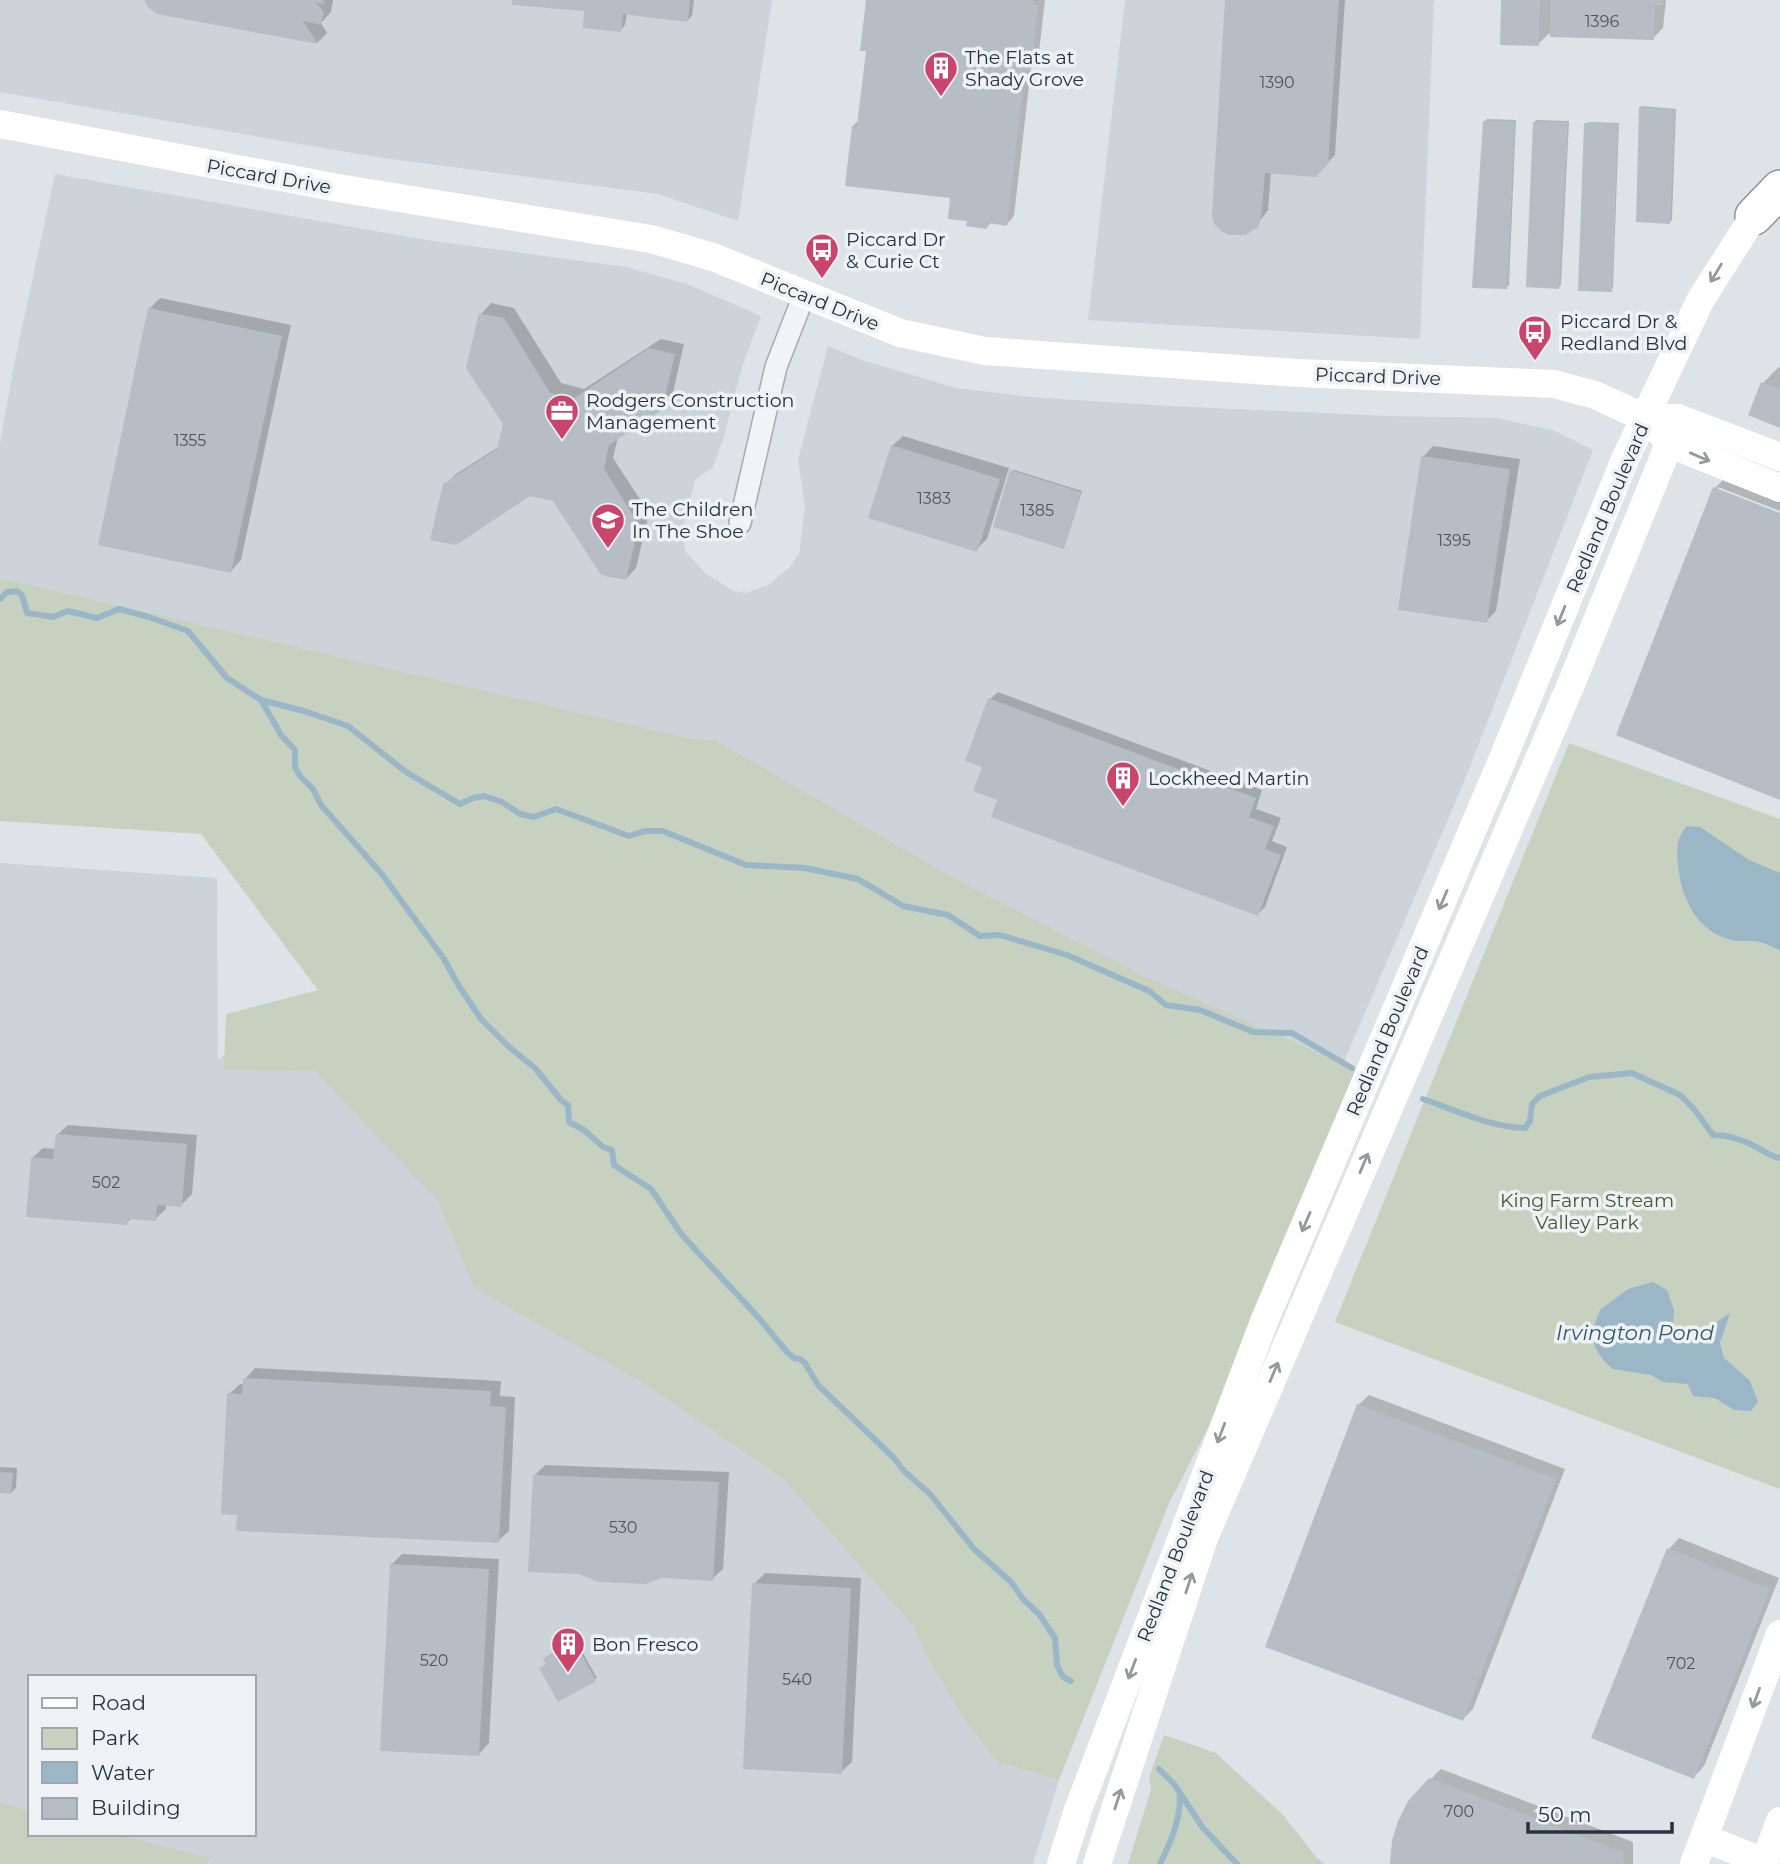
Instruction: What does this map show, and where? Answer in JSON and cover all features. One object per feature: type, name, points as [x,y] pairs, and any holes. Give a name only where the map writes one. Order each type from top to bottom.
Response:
[{"type":"highway","points":[[1754,216],[1780,189]]},
{"type":"main road","name":"Piccard Drive","points":[[0,124],[338,188],[651,239],[713,257],[900,333],[985,351],[1298,373],[1554,384],[1595,395],[1674,430],[1780,457]]},
{"type":"main road","name":"Redland Boulevard","points":[[1060,1864],[1265,1319],[1506,751],[1626,457],[1701,299],[1754,216]]},
{"type":"main road","name":"Piccard Drive","points":[[1674,430],[1694,455],[1780,488]]},
{"type":"main road","name":"Redland Boulevard","points":[[1097,1864],[1204,1538],[1569,689],[1674,430]]},
{"type":"main road","points":[[1780,1634],[1699,1851],[1764,1863],[1780,1821]]},
{"type":"street","points":[[740,523],[776,367],[804,295]]},
{"type":"shaded area","points":[[0,0],[772,0],[738,221],[658,194],[376,157],[0,92]]},
{"type":"shaded area","points":[[1125,0],[1434,0],[1420,339],[1088,320]]},
{"type":"shaded area","points":[[55,174],[426,240],[626,267],[687,284],[761,316],[742,367],[723,440],[713,467],[695,480],[682,531],[685,551],[706,574],[734,591],[746,593],[768,585],[790,567],[799,554],[805,506],[798,460],[828,346],[862,360],[956,388],[1030,397],[1169,406],[1495,418],[1553,430],[1593,450],[1462,787],[1343,1064],[1144,976],[951,876],[716,740],[693,739],[0,578],[0,443]]},
{"type":"shaded area","points":[[0,863],[217,878],[218,1059],[248,1042],[345,1043],[511,1274],[640,1381],[783,1479],[913,1626],[924,1651],[997,1762],[1059,1780],[1033,1864],[208,1864],[210,1859],[122,1836],[256,1836],[256,1675],[28,1675],[28,1810],[0,1802]]},
{"type":"green space","points":[[0,578],[693,739],[716,740],[951,876],[1144,976],[1371,1076],[1265,1319],[1169,1503],[1059,1780],[997,1762],[961,1714],[924,1651],[913,1626],[783,1479],[640,1381],[474,1288],[438,1201],[315,1071],[224,1070],[226,1014],[318,990],[201,834],[0,821]]},
{"type":"green space","name":"King Farm Stream Valley Park","points":[[1569,743],[1780,819],[1780,1489],[1335,1322]]},
{"type":"green space","points":[[1164,1735],[1216,1753],[1283,1815],[1317,1858],[1325,1864],[1128,1864],[1151,1789],[1149,1778]]},
{"type":"green space","points":[[0,1802],[28,1810],[28,1836],[122,1836],[210,1858],[208,1864],[0,1864]]},
{"type":"water","points":[[1687,826],[1700,827],[1749,860],[1780,873],[1780,950],[1760,942],[1735,941],[1721,936],[1702,924],[1695,915],[1681,884],[1677,848]]},
{"type":"water","name":"Irvington Pond","points":[[1653,1282],[1667,1290],[1674,1310],[1673,1324],[1684,1335],[1690,1329],[1709,1327],[1730,1313],[1720,1343],[1724,1358],[1750,1381],[1758,1402],[1751,1411],[1734,1410],[1715,1398],[1693,1396],[1688,1384],[1663,1382],[1651,1375],[1613,1369],[1604,1361],[1591,1334],[1600,1310],[1628,1289]]},
{"type":"building","points":[[144,0],[323,0],[325,4],[316,3],[324,12],[321,25],[303,21],[318,44],[157,14]]},
{"type":"building","points":[[512,0],[690,0],[688,22],[623,14],[621,32],[583,28],[584,11],[512,5]]},
{"type":"building","name":"The Flats at Shady Grove","points":[[866,0],[1033,0],[1033,5],[1038,5],[1031,70],[1025,70],[1007,226],[988,223],[987,229],[966,226],[967,221],[948,219],[950,198],[845,186],[852,126],[857,126],[866,51],[860,51]]},
{"type":"building","points":[[1225,0],[1339,0],[1328,164],[1316,177],[1265,173],[1261,219],[1258,227],[1246,235],[1228,235],[1214,223],[1212,215]]},
{"type":"building","points":[[1501,0],[1540,0],[1539,46],[1500,45]]},
{"type":"building","points":[[1551,0],[1663,0],[1663,5],[1655,6],[1654,40],[1550,37]]},
{"type":"building","points":[[1639,107],[1675,110],[1670,224],[1636,222]]},
{"type":"building","points":[[1483,121],[1515,121],[1507,289],[1472,288]]},
{"type":"building","points":[[1533,122],[1568,122],[1559,289],[1526,287]]},
{"type":"building","points":[[1584,123],[1618,124],[1612,292],[1578,291]]},
{"type":"building","points":[[148,308],[282,336],[231,573],[98,545]]},
{"type":"building","points":[[479,313],[504,318],[550,393],[573,399],[649,348],[675,354],[662,410],[609,445],[604,469],[639,525],[626,580],[601,575],[553,501],[530,496],[456,545],[430,540],[443,484],[497,449],[503,424],[466,368]]},
{"type":"building","points":[[1761,382],[1780,389],[1780,428],[1748,415]]},
{"type":"building","points":[[891,445],[1000,479],[977,552],[868,518]]},
{"type":"building","points":[[1421,456],[1510,469],[1487,623],[1398,610]]},
{"type":"building","points":[[1010,470],[1081,492],[1064,549],[993,527]]},
{"type":"building","points":[[1713,487],[1780,513],[1780,800],[1616,735]]},
{"type":"building","name":"Lockheed Martin","points":[[988,698],[1256,798],[1249,817],[1274,826],[1265,849],[1281,855],[1258,916],[991,817],[997,800],[973,791],[982,767],[965,761]]},
{"type":"building","points":[[56,1134],[187,1144],[182,1207],[157,1205],[156,1221],[128,1219],[127,1225],[26,1217],[31,1157],[53,1159]]},
{"type":"building","points":[[243,1378],[491,1391],[490,1406],[506,1407],[499,1543],[236,1531],[237,1515],[221,1514],[227,1393],[242,1394]]},
{"type":"building","points":[[1357,1404],[1556,1479],[1463,1721],[1265,1647]]},
{"type":"building","points":[[0,1472],[13,1473],[11,1494],[0,1493]]},
{"type":"building","points":[[533,1475],[719,1482],[713,1581],[662,1578],[645,1584],[598,1582],[579,1574],[528,1572]]},
{"type":"building","points":[[1667,1548],[1770,1589],[1694,1779],[1591,1738]]},
{"type":"building","points":[[390,1564],[489,1569],[479,1756],[380,1751]]},
{"type":"building","points":[[752,1583],[851,1588],[842,1774],[743,1769]]},
{"type":"building","name":"Bon Fresco","points":[[566,1646],[568,1651],[577,1646],[596,1681],[558,1702],[539,1668],[546,1664],[543,1658]]},
{"type":"building","points":[[1429,1778],[1623,1852],[1624,1864],[1390,1864],[1392,1840],[1398,1821],[1408,1801]]},
{"type":"waterway","points":[[0,599],[7,592],[17,591],[22,595],[27,613],[53,617],[68,611],[97,618],[119,609],[188,631],[227,678],[261,700],[348,726],[406,772],[460,804],[484,796],[502,802],[520,814],[534,817],[556,809],[629,836],[645,831],[663,831],[746,865],[805,868],[858,879],[903,906],[948,915],[980,936],[1000,935],[1067,955],[1149,991],[1166,1005],[1200,1010],[1253,1032],[1292,1033],[1352,1068]]},
{"type":"waterway","points":[[261,700],[281,735],[295,750],[295,767],[300,776],[313,789],[321,805],[381,873],[444,959],[481,1019],[535,1068],[568,1105],[569,1122],[584,1130],[603,1147],[612,1150],[614,1165],[651,1189],[682,1235],[787,1352],[805,1363],[818,1385],[930,1494],[974,1549],[1011,1582],[1023,1599],[1039,1614],[1055,1638],[1057,1665],[1063,1677],[1071,1681]]},
{"type":"waterway","points":[[1423,1099],[1486,1121],[1525,1128],[1530,1121],[1532,1104],[1540,1096],[1589,1077],[1632,1073],[1680,1095],[1713,1135],[1742,1140],[1780,1158]]},
{"type":"waterway","points":[[1159,1769],[1174,1784],[1203,1828],[1237,1864]]},
{"type":"waterway","points":[[1160,1864],[1177,1823],[1180,1796]]},
{"type":"place","name":"The Flats at Shady Grove","points":[[941,98]]},
{"type":"place","name":"Piccard Dr & Curie Ct","points":[[822,280]]},
{"type":"place","name":"Piccard Dr & Redland Blvd","points":[[1535,362]]},
{"type":"place","name":"Rodgers Construction Management","points":[[562,441]]},
{"type":"place","name":"The Children In The Shoe","points":[[608,550]]},
{"type":"place","name":"Lockheed Martin","points":[[1123,808]]},
{"type":"place","name":"Bon Fresco","points":[[568,1674]]}]
